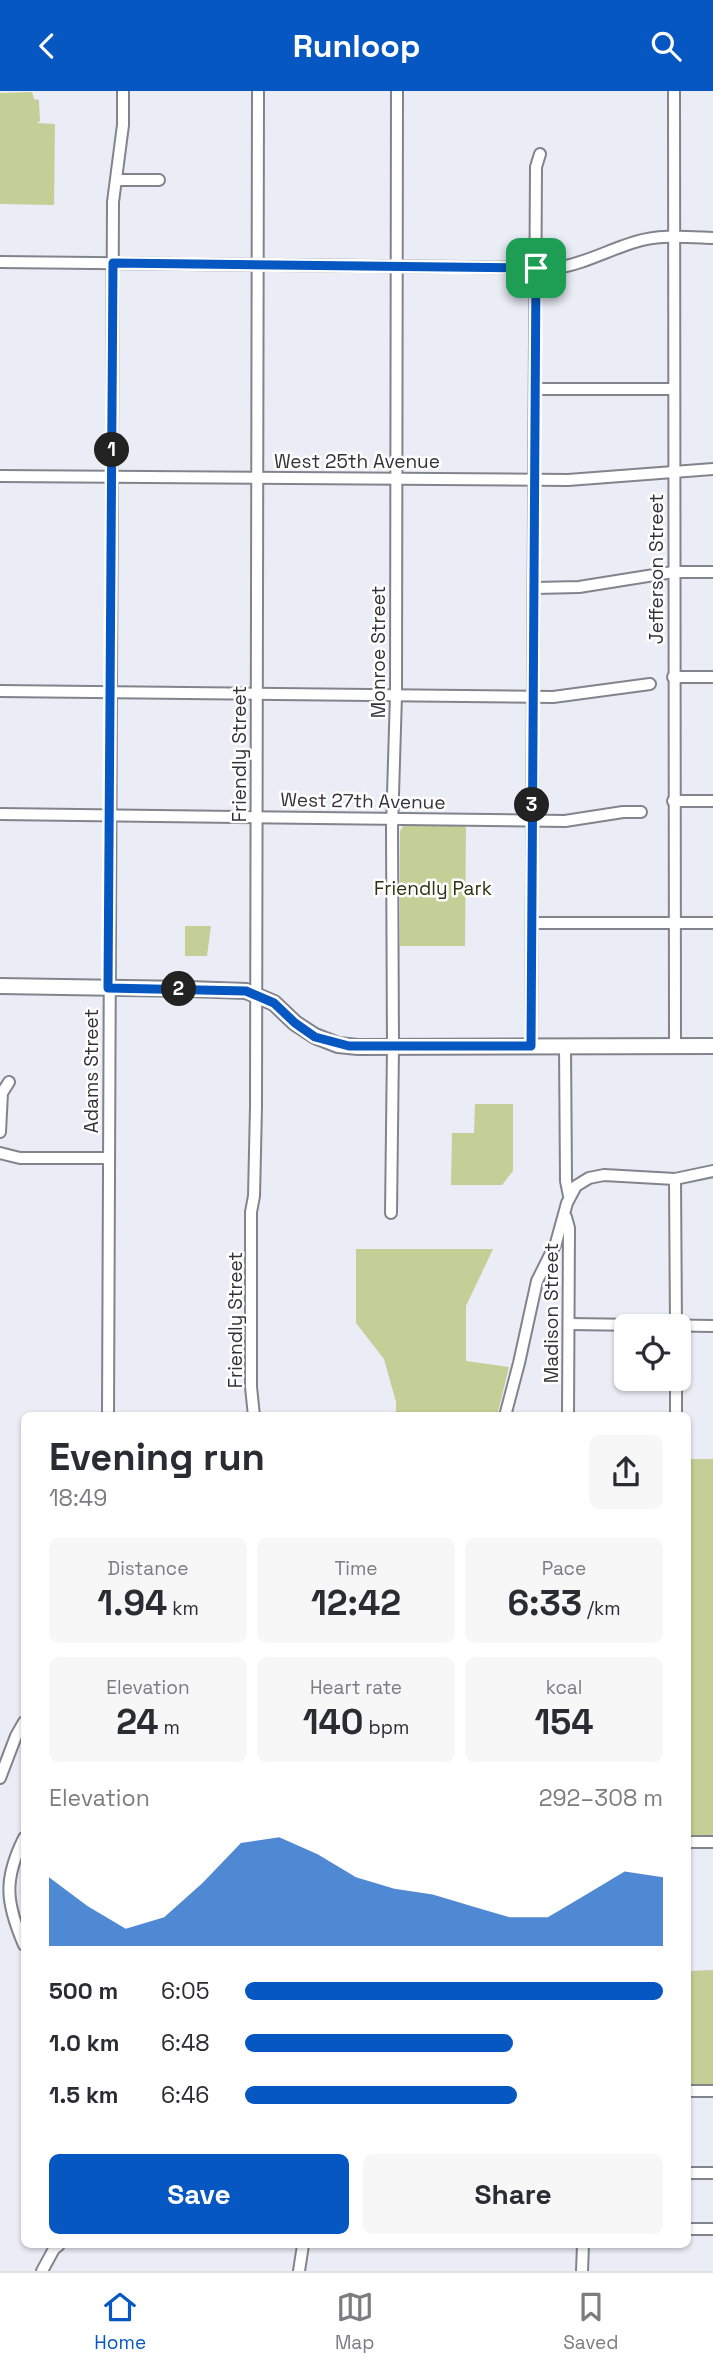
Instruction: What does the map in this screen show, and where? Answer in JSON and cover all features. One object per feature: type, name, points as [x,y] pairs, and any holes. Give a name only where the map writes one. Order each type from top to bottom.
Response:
[{"type":"main road","points":[[0,986],[246,991],[274,1003],[301,1028],[324,1040],[358,1047],[713,1046]]},
{"type":"street","name":"Adams Street","points":[[108,1412],[113,202],[123,125],[123,91]]},
{"type":"street","name":"Friendly Street","points":[[254,1412],[251,1387],[251,1212],[254,1196],[257,995],[258,91]]},
{"type":"street","name":"Monroe Street","points":[[391,1213],[396,695],[397,91]]},
{"type":"street","name":"Jefferson Street","points":[[674,91],[675,1046]]},
{"type":"street","points":[[531,1046],[536,166],[540,153]]},
{"type":"street","points":[[116,180],[159,180]]},
{"type":"street","points":[[0,262],[536,268],[570,266],[637,241],[674,237],[713,238]]},
{"type":"street","points":[[536,389],[674,389]]},
{"type":"street","name":"West 25th Avenue","points":[[0,476],[568,480],[713,469]]},
{"type":"street","points":[[535,588],[579,587],[673,572],[713,572]]},
{"type":"street","points":[[673,677],[713,677]]},
{"type":"street","points":[[0,691],[534,697],[570,696],[650,684]]},
{"type":"street","points":[[673,800],[713,801]]},
{"type":"street","name":"West 27th Avenue","points":[[0,814],[577,821],[623,812],[641,812]]},
{"type":"street","points":[[532,923],[713,923]]},
{"type":"street","points":[[565,1046],[566,1181],[569,1196]]},
{"type":"street","points":[[0,1132],[2,1093],[9,1082]]},
{"type":"street","points":[[0,1153],[20,1158],[108,1158]]},
{"type":"street","points":[[506,1412],[535,1288],[556,1243],[569,1196],[579,1184],[597,1176],[675,1179],[713,1171]]},
{"type":"street","points":[[675,1179],[676,1314]]},
{"type":"street","name":"Madison Street","points":[[565,1211],[569,1228],[569,1412]]},
{"type":"street","points":[[569,1324],[614,1324]]},
{"type":"street","points":[[691,1325],[713,1326]]},
{"type":"street","points":[[676,1391],[676,1412]]},
{"type":"street","points":[[0,1778],[21,1727]]},
{"type":"street","points":[[691,1842],[713,1842]]},
{"type":"street","points":[[21,1844],[12,1863],[9,1891],[14,1919],[21,1937]]},
{"type":"street","points":[[691,2091],[713,2091]]},
{"type":"street","points":[[691,2173],[713,2173]]},
{"type":"street","points":[[691,2229],[713,2229]]},
{"type":"street","points":[[42,2271],[54,2248]]},
{"type":"street","points":[[299,2271],[303,2248]]},
{"type":"street","points":[[582,2271],[583,2248]]},
{"type":"green space","points":[[32,92],[34,99],[39,100],[40,121],[37,123],[55,124],[54,205],[0,204],[0,93]]},
{"type":"green space","name":"Friendly Park","points":[[404,825],[466,825],[465,946],[400,946],[400,831]]},
{"type":"green space","points":[[185,926],[211,926],[207,956],[185,956]]},
{"type":"green space","points":[[475,1104],[513,1104],[513,1171],[502,1185],[451,1185],[452,1133],[474,1133]]},
{"type":"green space","points":[[356,1249],[493,1249],[466,1306],[466,1361],[509,1367],[498,1412],[396,1412],[396,1402],[384,1359],[356,1323]]},
{"type":"green space","points":[[691,1459],[713,1459],[713,1838],[691,1837]]},
{"type":"green space","points":[[713,1970],[713,2086],[691,2087],[691,1971]]},
{"type":"route","points":[[113,263],[536,268],[531,1046],[338,1045],[315,1037],[274,1003],[246,991],[108,988],[113,263]]}]
